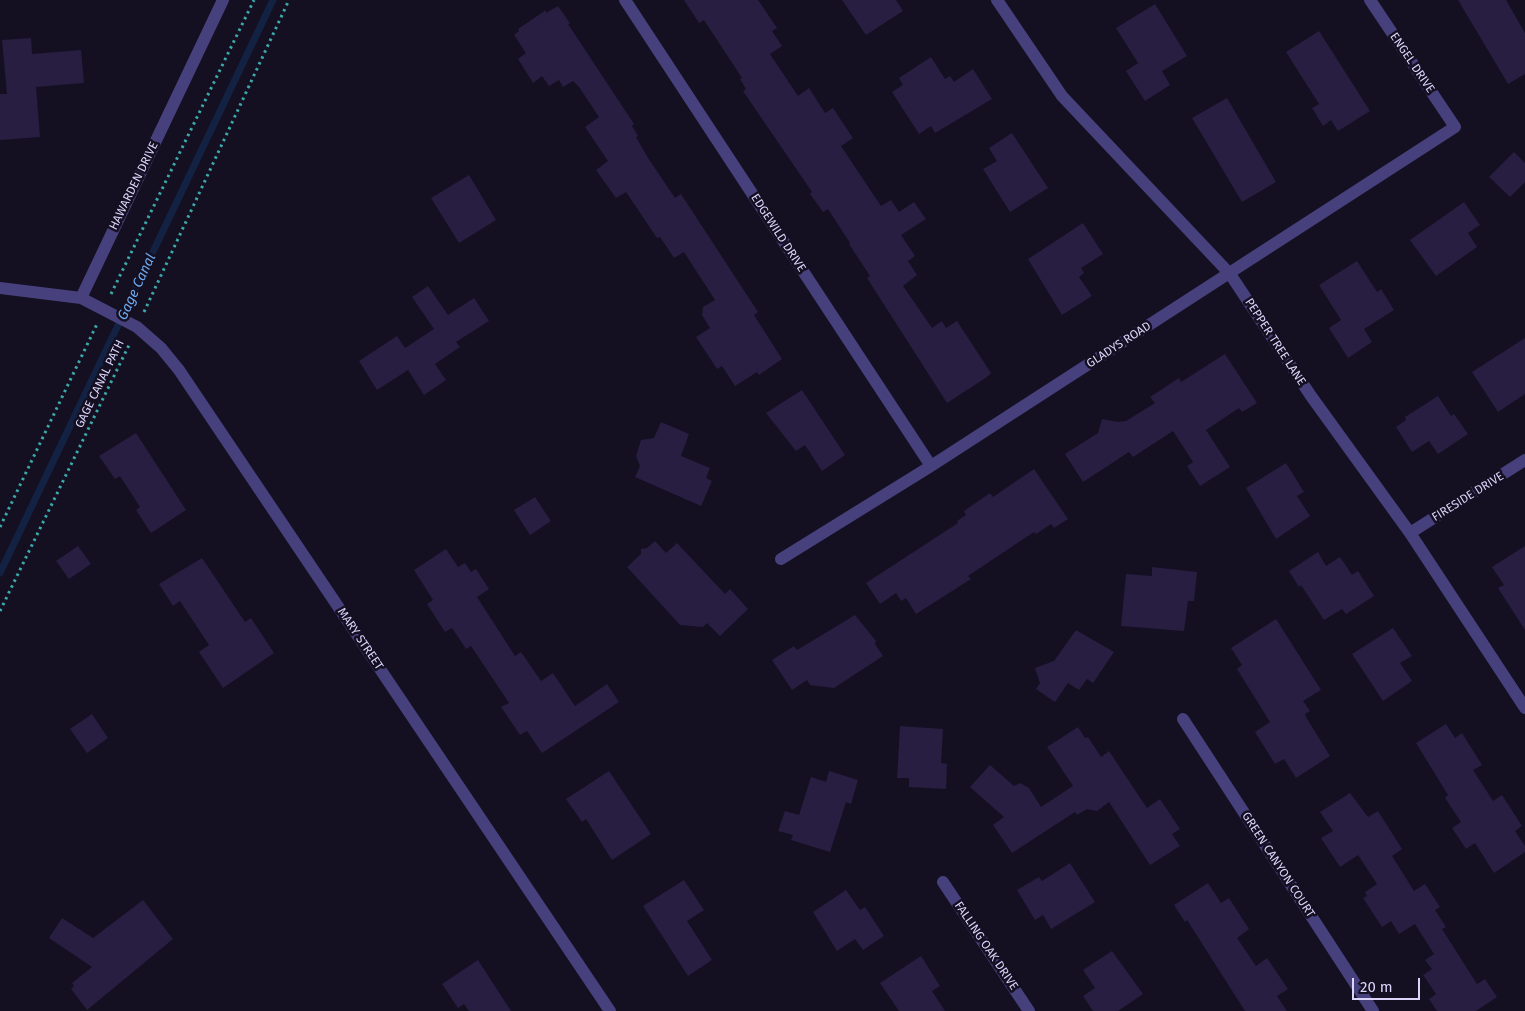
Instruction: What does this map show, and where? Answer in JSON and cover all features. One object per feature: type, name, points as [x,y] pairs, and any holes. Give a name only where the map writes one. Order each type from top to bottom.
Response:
[{"type":"street","name":"HAWARDEN DRIVE","points":[[81,298],[223,0]]},
{"type":"street","name":"EDGEWILD DRIVE","points":[[625,0],[931,466]]},
{"type":"street","name":"PEPPER TREE LANE","points":[[997,0],[1062,96],[1230,274],[1311,396],[1410,533],[1525,708]]},
{"type":"street","name":"ENGEL DRIVE","points":[[1370,0],[1455,127]]},
{"type":"street","name":"GLADYS ROAD","points":[[781,559],[931,466],[1455,127]]},
{"type":"street","points":[[0,288],[81,298]]},
{"type":"street","name":"MARY STREET","points":[[81,298],[137,327],[161,348],[180,370],[610,1011]]},
{"type":"street","name":"FIRESIDE DRIVE","points":[[1410,533],[1525,460]]},
{"type":"street","name":"GREEN CANYON COURT","points":[[1183,719],[1372,1011]]},
{"type":"street","name":"FALLING OAK DRIVE","points":[[943,882],[1029,1011]]},
{"type":"path","points":[[0,527],[254,0]]},
{"type":"path","name":"GAGE CANAL PATH","points":[[0,611],[137,327],[289,0]]},
{"type":"building","points":[[684,0],[758,0],[777,28],[772,31],[782,46],[770,54],[798,96],[809,88],[825,113],[833,108],[853,138],[841,146],[881,206],[891,200],[899,212],[914,202],[926,219],[901,235],[915,256],[908,261],[917,275],[903,286],[932,328],[942,321],[946,328],[957,321],[991,373],[987,377],[947,403],[867,278],[870,276],[828,209],[823,212],[810,194],[812,192],[743,91],[746,89],[740,79],[742,78],[704,20],[699,23]]},
{"type":"building","points":[[842,0],[896,0],[903,11],[866,35]]},
{"type":"building","points":[[1458,0],[1506,0],[1525,33],[1525,74],[1508,84]]},
{"type":"building","points":[[1155,4],[1187,56],[1162,71],[1170,85],[1145,101],[1126,71],[1138,63],[1116,28]]},
{"type":"building","points":[[558,6],[634,124],[632,126],[638,136],[636,137],[648,158],[675,198],[681,194],[758,312],[754,315],[782,359],[759,375],[757,372],[735,386],[722,366],[717,369],[696,337],[710,328],[702,315],[703,307],[715,300],[684,252],[674,258],[660,237],[657,238],[626,192],[616,198],[596,170],[608,161],[585,127],[599,117],[579,87],[573,81],[563,87],[559,80],[549,86],[542,76],[533,83],[518,59],[526,53],[514,35],[519,31],[518,29],[546,10],[546,13]]},
{"type":"building","points":[[1319,31],[1370,111],[1338,131],[1331,120],[1323,126],[1312,108],[1319,104],[1286,52]]},
{"type":"building","points":[[31,38],[32,54],[81,50],[84,83],[36,87],[40,137],[0,140],[0,94],[7,94],[2,40]]},
{"type":"building","points":[[931,57],[945,79],[950,76],[954,82],[973,69],[992,99],[935,133],[931,126],[919,134],[892,92],[903,85],[899,78]]},
{"type":"building","points":[[1227,98],[1276,182],[1242,202],[1192,118]]},
{"type":"building","points":[[1012,133],[1048,188],[1010,212],[983,169],[997,161],[989,148]]},
{"type":"building","points":[[1514,152],[1525,163],[1525,182],[1510,197],[1489,177]]},
{"type":"building","points":[[469,175],[496,220],[459,243],[431,198]]},
{"type":"building","points":[[1464,202],[1480,225],[1468,233],[1477,247],[1436,276],[1410,240]]},
{"type":"building","points":[[1083,223],[1103,254],[1081,268],[1084,273],[1079,277],[1092,296],[1062,315],[1028,259]]},
{"type":"building","points":[[1357,261],[1377,292],[1381,289],[1394,310],[1364,329],[1372,342],[1348,358],[1329,328],[1341,320],[1319,285]]},
{"type":"building","points":[[428,286],[448,315],[474,298],[489,321],[456,342],[460,347],[435,364],[446,380],[424,395],[408,370],[377,390],[359,361],[397,336],[405,348],[434,329],[412,297]]},
{"type":"building","points":[[1525,338],[1525,394],[1498,412],[1472,372]]},
{"type":"building","points":[[1225,354],[1257,403],[1242,412],[1239,408],[1206,430],[1230,467],[1200,486],[1187,466],[1193,462],[1173,431],[1133,457],[1129,452],[1083,482],[1065,454],[1098,433],[1102,419],[1118,422],[1126,421],[1155,403],[1150,397],[1179,378],[1181,382]]},
{"type":"building","points":[[802,390],[845,455],[822,471],[805,445],[796,451],[766,413]]},
{"type":"building","points":[[1438,396],[1451,416],[1454,414],[1468,434],[1438,454],[1429,441],[1412,452],[1396,427],[1406,420],[1405,417]]},
{"type":"building","points":[[661,422],[689,434],[681,456],[710,468],[706,478],[712,481],[701,506],[635,477],[640,466],[636,456],[641,440],[654,438]]},
{"type":"building","points":[[136,433],[186,510],[151,533],[136,510],[140,507],[120,476],[115,479],[99,456]]},
{"type":"building","points":[[1286,463],[1304,492],[1297,496],[1310,516],[1276,539],[1246,488]]},
{"type":"building","points":[[1034,469],[1068,519],[1054,528],[1051,524],[1036,534],[1034,532],[968,576],[971,579],[916,614],[906,598],[901,601],[896,593],[880,604],[866,583],[958,523],[957,521],[966,515],[964,511],[990,493],[993,497]]},
{"type":"building","points":[[535,497],[551,521],[530,535],[514,510]]},
{"type":"building","points":[[655,541],[666,553],[677,543],[725,594],[730,589],[748,609],[720,636],[707,623],[703,627],[680,625],[627,567],[641,554],[641,549],[647,548]]},
{"type":"building","points":[[78,546],[91,564],[69,579],[56,561]]},
{"type":"building","points":[[1525,546],[1525,630],[1498,588],[1504,585],[1492,567]]},
{"type":"building","points":[[446,549],[458,567],[465,563],[471,572],[476,569],[489,589],[477,597],[515,656],[521,652],[541,681],[553,673],[575,706],[607,684],[619,702],[542,753],[527,731],[520,735],[501,707],[509,703],[471,646],[466,649],[452,628],[445,632],[427,604],[433,600],[414,570]]},
{"type":"building","points":[[1318,552],[1326,566],[1340,557],[1352,575],[1358,571],[1374,596],[1346,614],[1342,609],[1324,620],[1301,585],[1299,587],[1289,571]]},
{"type":"building","points":[[202,558],[245,622],[251,618],[274,653],[223,688],[199,652],[209,645],[180,601],[173,606],[159,584]]},
{"type":"building","points":[[1152,567],[1197,572],[1194,601],[1188,601],[1184,631],[1121,626],[1126,574],[1152,576]]},
{"type":"building","points":[[855,615],[876,641],[875,644],[883,656],[834,688],[810,685],[807,680],[792,690],[772,660],[794,646],[797,650]]},
{"type":"building","points":[[1276,619],[1321,690],[1303,701],[1310,711],[1305,714],[1306,717],[1330,756],[1296,778],[1284,759],[1275,764],[1255,732],[1270,722],[1237,669],[1242,665],[1231,648]]},
{"type":"building","points":[[1393,628],[1412,656],[1400,663],[1412,681],[1383,701],[1352,654]]},
{"type":"building","points":[[1076,630],[1114,652],[1093,683],[1087,679],[1079,690],[1068,683],[1055,702],[1036,689],[1040,683],[1035,668],[1054,661]]},
{"type":"building","points":[[92,714],[108,738],[87,753],[70,729]]},
{"type":"building","points":[[1446,724],[1455,738],[1462,733],[1482,765],[1473,770],[1493,801],[1502,795],[1522,826],[1515,831],[1525,846],[1525,852],[1494,873],[1475,843],[1466,849],[1452,828],[1461,822],[1445,798],[1448,795],[1416,743]]},
{"type":"building","points":[[900,726],[943,729],[941,763],[947,764],[946,789],[909,787],[909,778],[897,778]]},
{"type":"building","points":[[1078,727],[1085,738],[1088,737],[1101,757],[1109,751],[1147,808],[1160,799],[1180,829],[1172,834],[1180,846],[1150,865],[1109,802],[1097,811],[1087,809],[1077,815],[1075,812],[1012,853],[993,825],[1004,817],[970,787],[990,765],[1014,786],[1020,783],[1029,788],[1041,807],[1073,786],[1047,747]]},
{"type":"building","points":[[609,771],[651,834],[612,860],[586,819],[582,822],[566,799]]},
{"type":"building","points":[[829,771],[858,780],[851,804],[846,802],[830,852],[791,840],[793,835],[778,831],[785,811],[799,815],[811,777],[826,782]]},
{"type":"building","points":[[1350,793],[1368,817],[1378,811],[1402,849],[1392,856],[1414,891],[1425,884],[1440,907],[1435,910],[1446,927],[1442,929],[1477,984],[1485,979],[1497,997],[1476,1011],[1437,1011],[1429,999],[1436,994],[1423,975],[1432,969],[1425,960],[1434,954],[1415,924],[1399,934],[1391,921],[1382,927],[1363,898],[1367,896],[1365,892],[1377,884],[1358,855],[1340,867],[1321,838],[1333,831],[1320,812]]},
{"type":"building","points":[[1070,863],[1095,902],[1051,929],[1043,915],[1035,920],[1017,890],[1039,877],[1042,881]]},
{"type":"building","points":[[684,880],[704,910],[687,921],[712,960],[688,976],[643,906]]},
{"type":"building","points":[[1208,883],[1221,903],[1229,898],[1249,929],[1237,938],[1256,966],[1267,958],[1288,989],[1277,996],[1287,1011],[1245,1011],[1187,920],[1185,922],[1174,905]]},
{"type":"building","points":[[846,890],[860,910],[865,907],[884,936],[863,950],[855,939],[837,951],[813,912]]},
{"type":"building","points":[[143,900],[173,939],[87,1010],[71,989],[74,986],[72,983],[92,967],[49,938],[62,918],[93,938]]},
{"type":"building","points":[[1112,951],[1143,994],[1118,1011],[1093,1011],[1083,996],[1095,988],[1083,970]]},
{"type":"building","points":[[921,956],[940,986],[932,991],[945,1011],[899,1011],[880,983]]},
{"type":"building","points":[[478,960],[511,1011],[469,1011],[464,1004],[458,1008],[442,984]]},
{"type":"waterway","name":"Gage Canal","points":[[0,573],[273,0]]}]
